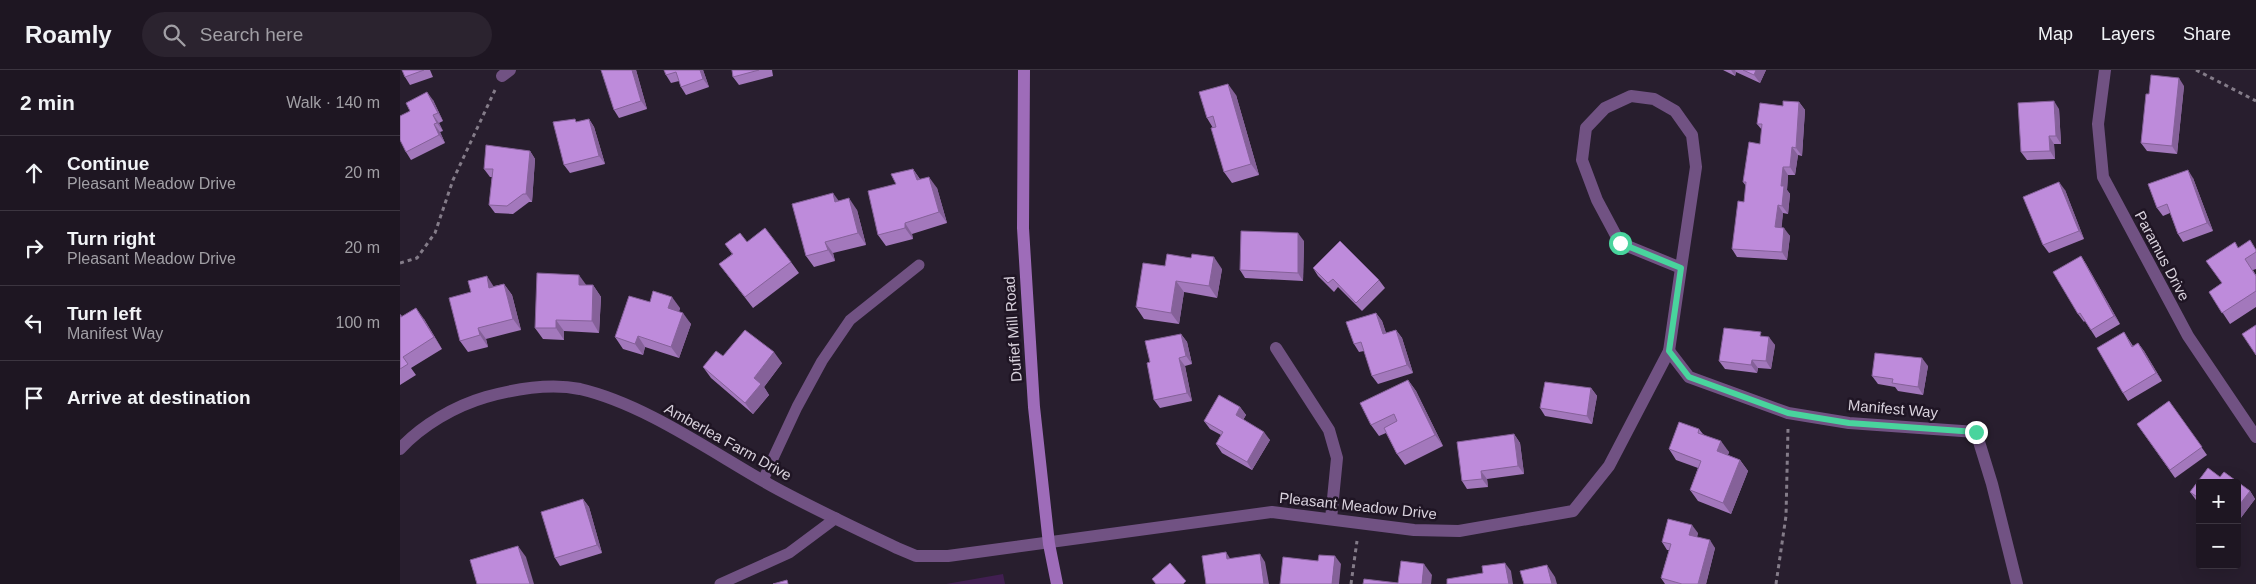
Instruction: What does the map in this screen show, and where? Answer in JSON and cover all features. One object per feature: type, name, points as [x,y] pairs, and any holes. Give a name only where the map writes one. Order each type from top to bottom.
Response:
[{"type":"main road","name":"Dufief Mill Road","points":[[1024,70],[1023,228],[1034,407],[1049,544],[1057,584]]},
{"type":"street","name":"Paramus Drive","points":[[2105,70],[2098,124],[2103,177],[2188,336],[2256,437]]},
{"type":"street","name":"Pleasant Meadow Drive","points":[[1049,544],[1272,512],[1414,530],[1459,531],[1573,511],[1609,466],[1669,351],[1696,167],[1692,135],[1675,111],[1654,99],[1631,96],[1605,108],[1586,128],[1582,160],[1597,200],[1620,243],[1681,268]]},
{"type":"street","points":[[1276,348],[1329,430],[1337,458],[1331,519]]},
{"type":"street","name":"Manifest Way","points":[[1669,351],[1689,377],[1788,413],[1849,423],[1976,432],[1992,484],[2017,584]]},
{"type":"street","name":"Amberlea Farm Drive","points":[[400,449],[433,421],[472,401],[509,391],[546,387],[578,389],[615,400],[720,453],[763,480],[836,518],[916,556],[948,556],[1049,544]]},
{"type":"lane","points":[[763,480],[822,361],[850,320],[919,265]]},
{"type":"lane","points":[[720,584],[789,553],[836,518]]},
{"type":"path","points":[[2196,70],[2256,101]]},
{"type":"path","points":[[400,263],[417,258],[436,233],[453,180],[506,73]]},
{"type":"path","points":[[1776,584],[1786,516],[1788,413]]},
{"type":"path","points":[[1351,584],[1360,523]]},
{"type":"shaded area","points":[[1003,574],[1005,584],[946,584]]},
{"type":"building","points":[[402,70],[424,70],[405,77]]},
{"type":"building","points":[[601,70],[632,70],[641,101],[614,110]]},
{"type":"building","points":[[664,70],[700,70],[703,79],[681,87],[676,72],[666,75]]},
{"type":"building","points":[[732,70],[759,70],[733,77]]},
{"type":"building","points":[[1743,70],[1756,70],[1754,75]]},
{"type":"building","points":[[2151,75],[2179,78],[2172,146],[2141,143],[2146,94],[2149,94]]},
{"type":"building","points":[[1228,84],[1251,164],[1224,172],[1211,128],[1216,127],[1213,116],[1207,118],[1199,92]]},
{"type":"building","points":[[427,92],[438,113],[433,115],[437,123],[434,124],[439,135],[406,152],[400,140],[400,116],[410,111],[406,103]]},
{"type":"building","points":[[1783,101],[1799,102],[1796,148],[1792,147],[1790,167],[1783,167],[1781,186],[1784,186],[1782,206],[1778,205],[1775,227],[1784,228],[1782,252],[1732,249],[1738,201],[1744,202],[1746,182],[1743,182],[1749,142],[1760,144],[1762,124],[1757,124],[1760,103],[1783,106]]},
{"type":"building","points":[[2054,101],[2056,136],[2049,136],[2050,151],[2021,152],[2018,103]]},
{"type":"building","points":[[575,119],[576,122],[589,119],[599,156],[564,165],[553,122]]},
{"type":"building","points":[[486,145],[530,151],[526,194],[523,194],[507,206],[489,205],[493,169],[484,169]]},
{"type":"building","points":[[913,169],[917,180],[929,177],[939,212],[905,223],[905,228],[878,235],[868,191],[896,184],[891,174]]},
{"type":"building","points":[[2188,170],[2207,223],[2178,234],[2167,204],[2157,208],[2148,184]]},
{"type":"building","points":[[2059,182],[2079,231],[2043,245],[2023,197]]},
{"type":"building","points":[[833,193],[835,202],[849,198],[858,233],[825,242],[828,250],[806,256],[792,204]]},
{"type":"building","points":[[765,228],[791,262],[745,297],[719,264],[733,254],[725,244],[740,233],[747,242]]},
{"type":"building","points":[[1241,231],[1298,233],[1298,273],[1240,270]]},
{"type":"building","points":[[2250,240],[2256,252],[2245,259],[2256,276],[2256,291],[2222,313],[2209,292],[2222,283],[2206,261],[2235,242],[2238,248]]},
{"type":"building","points":[[1340,241],[1379,280],[1356,303],[1333,279],[1328,283],[1313,268]]},
{"type":"building","points":[[1167,254],[1191,258],[1192,254],[1214,257],[1209,286],[1176,281],[1171,313],[1136,307],[1143,263],[1165,266]]},
{"type":"building","points":[[2081,256],[2114,316],[2091,330],[2080,313],[2078,314],[2053,272]]},
{"type":"building","points":[[537,273],[579,275],[579,285],[593,285],[592,321],[556,320],[556,328],[535,328]]},
{"type":"building","points":[[487,276],[489,288],[504,284],[513,319],[478,328],[480,335],[460,341],[449,298],[471,292],[468,281]]},
{"type":"building","points":[[653,291],[672,297],[668,308],[683,313],[671,347],[638,336],[635,344],[615,337],[629,296],[650,302]]},
{"type":"building","points":[[416,308],[434,337],[403,357],[408,364],[400,369],[400,315],[401,317]]},
{"type":"building","points":[[1376,313],[1383,334],[1396,330],[1407,365],[1372,376],[1361,342],[1354,344],[1346,322]]},
{"type":"building","points":[[2256,325],[2256,355],[2242,334]]},
{"type":"building","points":[[1724,328],[1761,332],[1760,336],[1769,337],[1766,361],[1752,360],[1751,365],[1719,361]]},
{"type":"building","points":[[745,330],[774,352],[754,378],[761,384],[745,403],[703,367],[716,351],[723,356]]},
{"type":"building","points":[[2124,332],[2132,347],[2138,343],[2156,373],[2123,393],[2097,348]]},
{"type":"building","points":[[1181,334],[1186,356],[1179,358],[1187,393],[1154,400],[1147,363],[1150,362],[1145,341]]},
{"type":"building","points":[[1875,353],[1922,358],[1918,387],[1892,383],[1893,379],[1872,376]]},
{"type":"building","points":[[1408,380],[1435,435],[1397,454],[1384,428],[1397,421],[1394,414],[1371,425],[1360,403]]},
{"type":"building","points":[[1545,382],[1591,388],[1587,416],[1540,408]]},
{"type":"building","points":[[1219,395],[1240,407],[1236,415],[1264,432],[1247,462],[1216,444],[1223,432],[1204,421]]},
{"type":"building","points":[[2169,401],[2202,447],[2170,470],[2137,424]]},
{"type":"building","points":[[1679,422],[1699,429],[1698,433],[1721,441],[1717,451],[1740,460],[1723,503],[1690,490],[1701,461],[1669,449]]},
{"type":"building","points":[[1514,434],[1518,466],[1481,471],[1482,479],[1462,481],[1457,442]]},
{"type":"building","points":[[2208,468],[2220,477],[2224,472],[2234,479],[2200,479]]},
{"type":"building","points":[[2196,484],[2196,496],[2190,492]]},
{"type":"building","points":[[2241,484],[2250,491],[2241,503]]},
{"type":"building","points":[[583,499],[597,545],[555,558],[541,512]]},
{"type":"building","points":[[1668,519],[1692,525],[1689,535],[1710,540],[1698,584],[1682,584],[1661,578],[1671,544],[1662,542]]},
{"type":"building","points":[[518,546],[530,584],[477,584],[470,560]]},
{"type":"building","points":[[1226,552],[1227,559],[1260,554],[1264,584],[1206,584],[1202,556]]},
{"type":"building","points":[[1319,555],[1335,556],[1332,584],[1280,584],[1283,557],[1318,561]]},
{"type":"building","points":[[1401,561],[1424,564],[1422,584],[1363,584],[1364,579],[1398,583]]},
{"type":"building","points":[[1170,563],[1186,581],[1183,584],[1156,584],[1152,579]]},
{"type":"building","points":[[1505,563],[1509,584],[1447,584],[1447,579],[1483,573],[1482,566]]},
{"type":"building","points":[[1547,565],[1552,584],[1524,584],[1520,571]]},
{"type":"building","points":[[787,580],[788,584],[773,584]]},
{"type":"route","points":[[1620,243],[1681,268],[1669,351],[1689,377],[1788,413],[1849,423],[1976,432]]}]
